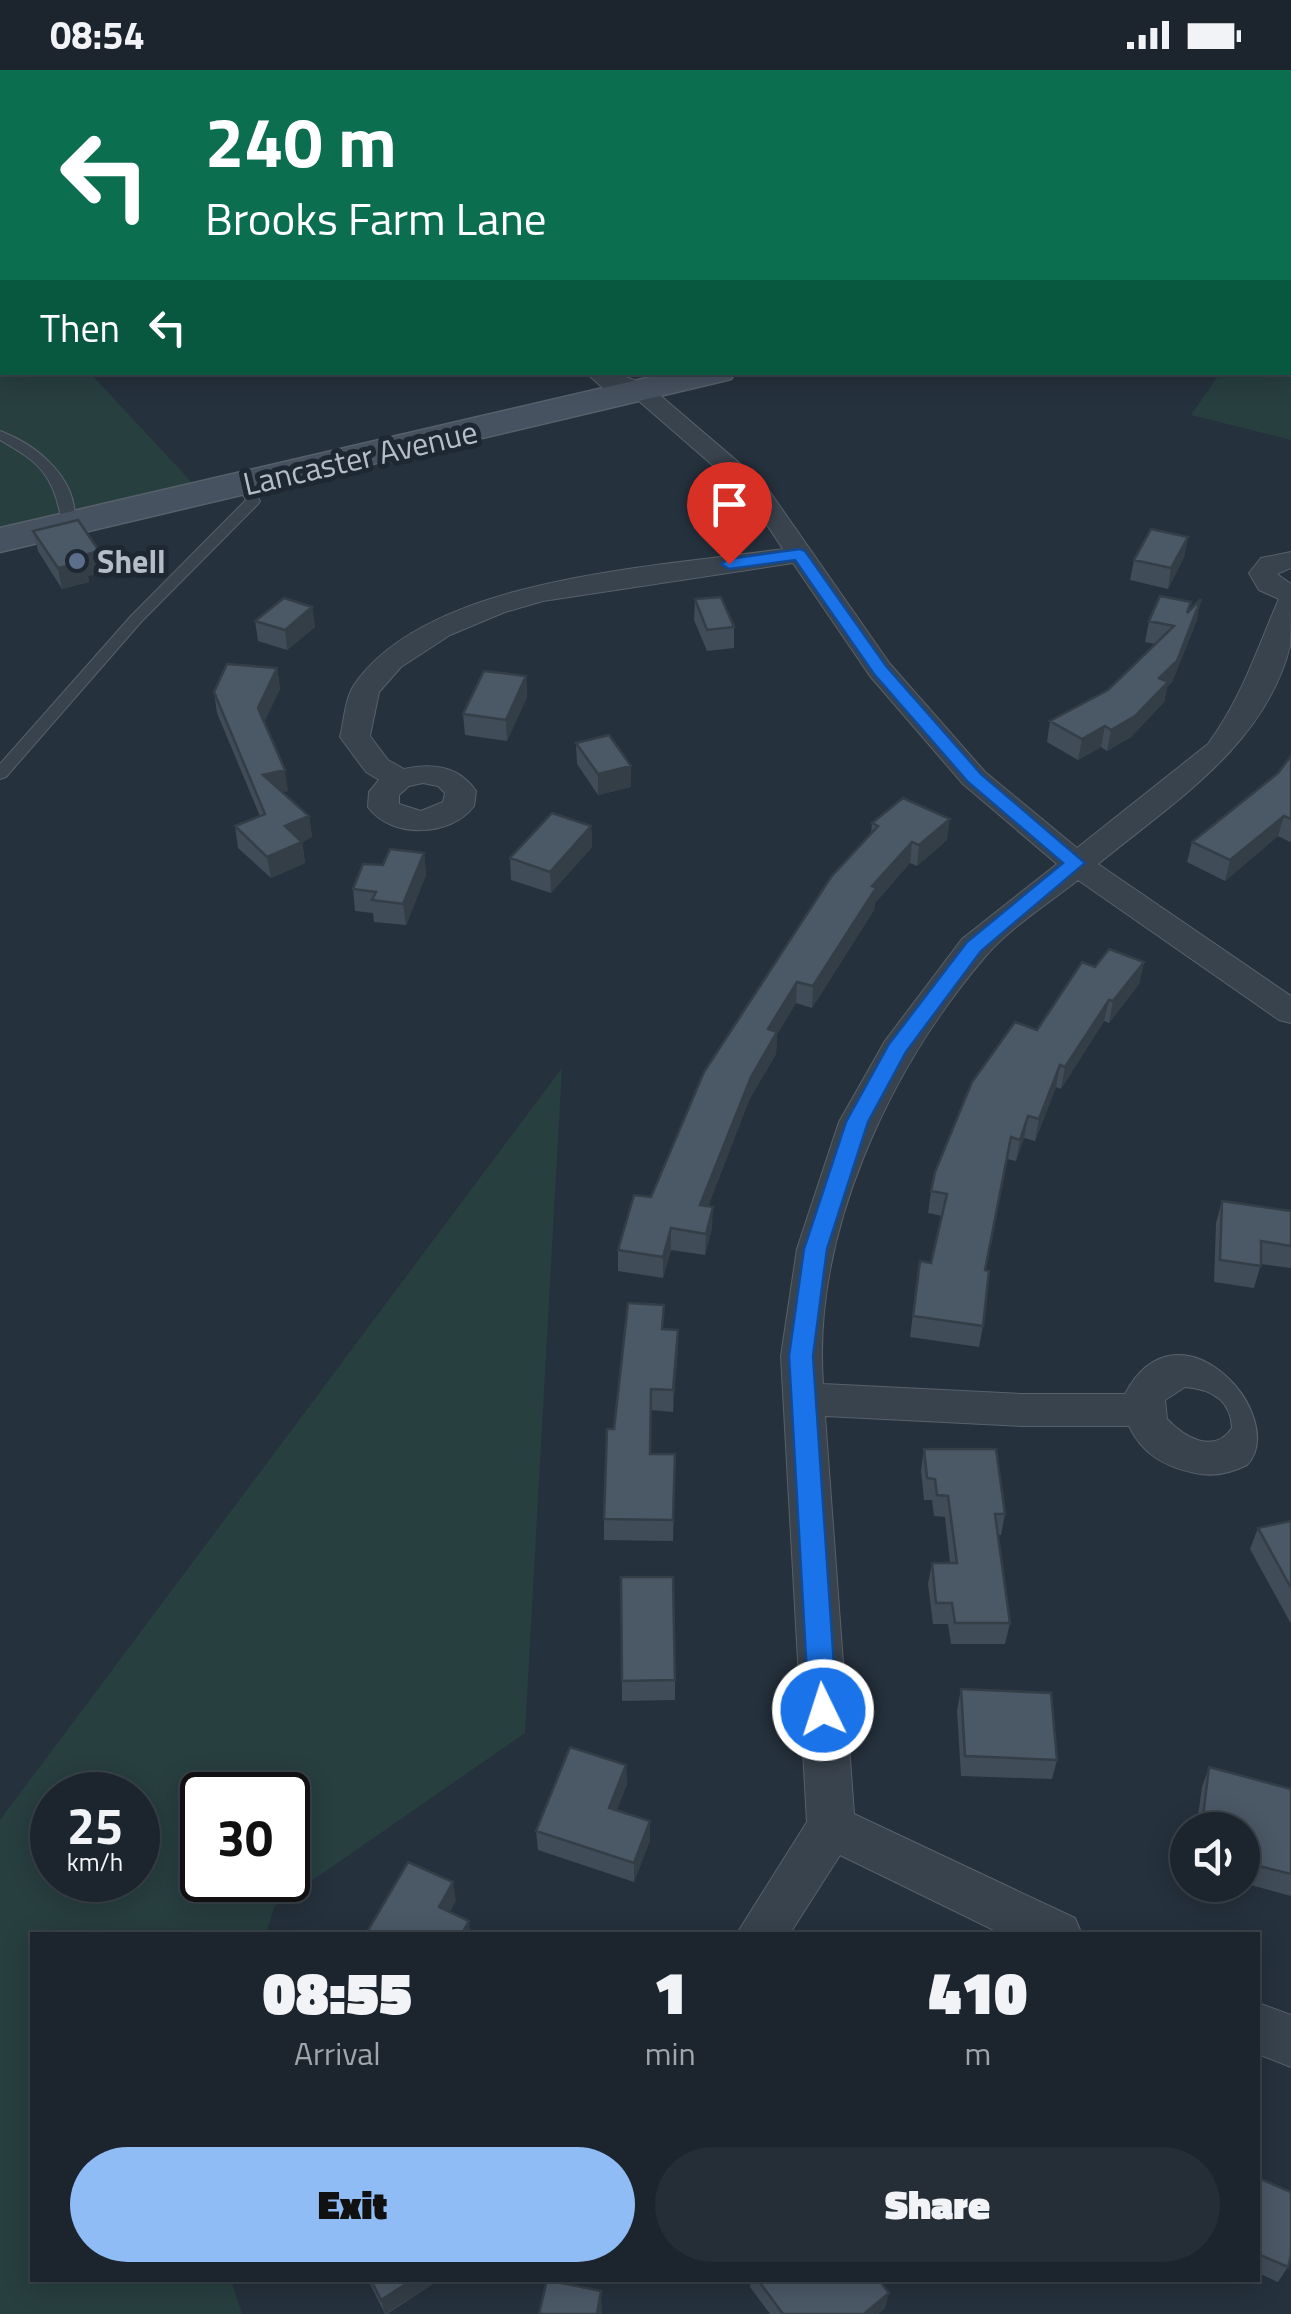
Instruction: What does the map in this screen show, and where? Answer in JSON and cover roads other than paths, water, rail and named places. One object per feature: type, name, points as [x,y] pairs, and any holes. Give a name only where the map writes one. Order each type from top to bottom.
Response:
[{"type":"main road","name":"Lancaster Avenue","points":[[0,540],[244,484],[634,381],[691,375]]},
{"type":"street","points":[[601,375],[611,383],[634,381],[756,490],[880,670],[974,778],[1075,863],[1291,1012]]},
{"type":"street","points":[[399,779],[377,766],[355,736],[364,690],[391,661],[440,629],[540,593],[800,554]]},
{"type":"street","points":[[763,1932],[831,1827],[801,1356],[816,1249],[857,1122],[897,1049],[974,947],[1219,750],[1242,720],[1272,666],[1291,598],[1269,584],[1263,573],[1271,564],[1291,560]]},
{"type":"street","points":[[803,1399],[1020,1410],[1142,1410]]},
{"type":"street","points":[[831,1827],[1051,1932]]},
{"type":"street","points":[[1260,2031],[1291,2041]]},
{"type":"lane","points":[[0,436],[26,450],[56,474],[69,523]]},
{"type":"lane","points":[[0,445],[26,450]]},
{"type":"lane","points":[[0,774],[136,619],[253,501],[244,484]]},
{"type":"place","name":"Shell","points":[[77,561]]}]
